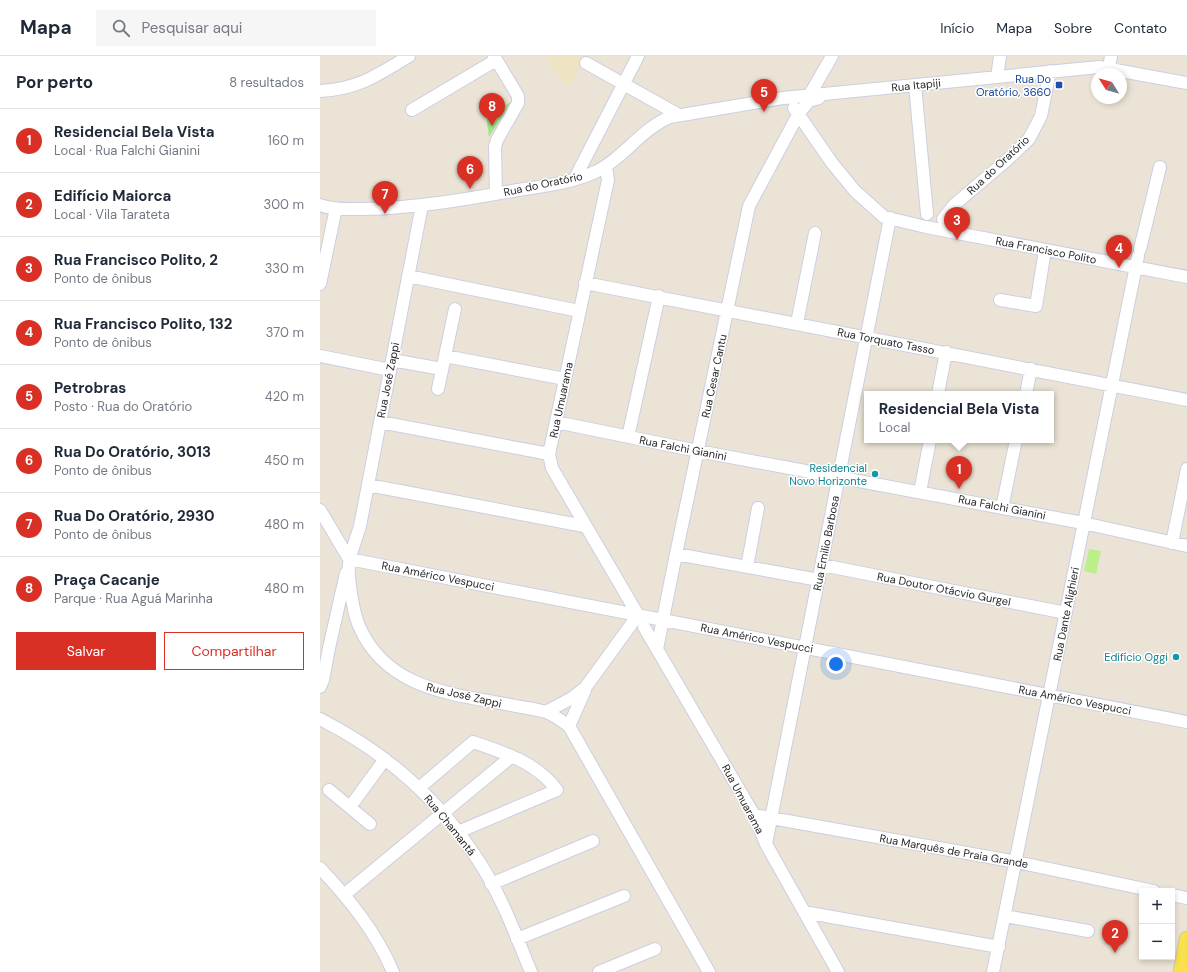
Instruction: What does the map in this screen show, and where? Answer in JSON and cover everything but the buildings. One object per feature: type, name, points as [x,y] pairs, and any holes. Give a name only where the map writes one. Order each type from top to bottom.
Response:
[{"type":"main road","points":[[1181,972],[1187,939]]},
{"type":"street","points":[[320,91],[338,90],[357,85],[409,56]]},
{"type":"street","points":[[575,178],[638,56]]},
{"type":"street","points":[[809,96],[832,56]]},
{"type":"street","points":[[997,77],[1000,56]]},
{"type":"street","points":[[1050,71],[1099,67],[1109,68],[1111,56]]},
{"type":"street","points":[[412,110],[495,58],[518,96],[518,103],[494,147],[496,194]]},
{"type":"street","points":[[586,64],[679,115]]},
{"type":"street","name":"Rua Itapiji","points":[[782,98],[1050,71]]},
{"type":"street","name":"Rua do Oratório","points":[[932,229],[942,224],[935,213],[954,205],[1007,160],[1029,138],[1041,116],[1050,71]]},
{"type":"street","points":[[1127,71],[1187,83]]},
{"type":"street","points":[[915,85],[925,196],[935,213],[924,221],[932,229]]},
{"type":"street","name":"Rua Cesar Cantu","points":[[657,649],[750,202],[799,113],[809,101],[850,92]]},
{"type":"street","points":[[782,98],[790,102],[799,113],[832,163],[855,191],[884,217],[932,229]]},
{"type":"street","name":"Rua do Oratório","points":[[320,205],[336,208],[390,208],[422,205],[496,194],[575,178],[594,172],[606,166],[657,123],[679,115],[782,98]]},
{"type":"street","name":"Rua Umuarama","points":[[606,166],[608,180],[550,454],[552,468],[584,526],[638,615]]},
{"type":"street","name":"Rua Dante Alighieri","points":[[993,972],[1017,862],[1083,523],[1138,257],[1160,167]]},
{"type":"street","name":"Rua José Zappi","points":[[422,205],[360,526],[349,559],[354,607],[362,631],[377,655],[399,674],[410,681],[437,690],[546,712],[570,726]]},
{"type":"street","points":[[320,284],[322,263],[336,208]]},
{"type":"street","name":"Rua Emilio Barbosa","points":[[766,844],[840,477],[890,218]]},
{"type":"street","name":"Rua Francisco Polito","points":[[932,229],[1045,250],[1138,257],[1187,277]]},
{"type":"street","points":[[797,323],[815,233]]},
{"type":"street","points":[[1000,300],[1036,306],[1045,250]]},
{"type":"street","points":[[408,276],[580,311]]},
{"type":"street","name":"Rua Torquato Tasso","points":[[585,283],[659,296],[1187,400]]},
{"type":"street","points":[[628,437],[659,296]]},
{"type":"street","points":[[438,390],[455,309]]},
{"type":"street","points":[[939,391],[946,352]]},
{"type":"street","points":[[320,356],[391,365],[442,369]]},
{"type":"street","points":[[445,356],[565,379]]},
{"type":"street","points":[[1027,391],[1031,369]]},
{"type":"street","points":[[380,422],[550,454]]},
{"type":"street","name":"Rua Falchi Gianini","points":[[556,422],[698,451],[1083,523],[1187,546]]},
{"type":"street","points":[[920,492],[929,443]]},
{"type":"street","points":[[1002,508],[1015,443]]},
{"type":"street","points":[[1172,543],[1187,469]]},
{"type":"street","points":[[368,485],[584,526]]},
{"type":"street","points":[[747,567],[758,508]]},
{"type":"street","points":[[320,686],[324,680],[323,665],[349,559],[321,512]]},
{"type":"street","points":[[676,554],[819,580]]},
{"type":"street","name":"Rua Américo Vespucci","points":[[349,559],[1050,694],[1187,722]]},
{"type":"street","name":"Rua Doutor Otácvio Gurgel","points":[[822,565],[1066,613]]},
{"type":"street","points":[[638,615],[586,688],[570,726],[709,972]]},
{"type":"street","name":"Rua Umuarama","points":[[644,627],[754,815],[766,844],[838,972]]},
{"type":"street","points":[[546,712],[572,698],[586,688]]},
{"type":"street","name":"Rua Chamantá","points":[[320,719],[358,740],[384,759],[419,788],[458,832],[476,857],[502,905],[531,972]]},
{"type":"street","points":[[419,788],[473,742],[512,756],[537,769],[557,790],[458,832]]},
{"type":"street","points":[[345,894],[512,756]]},
{"type":"street","points":[[350,807],[384,759]]},
{"type":"street","points":[[329,790],[370,824]]},
{"type":"street","name":"Rua Marquês de Praia Grande","points":[[754,815],[1017,862],[1140,888]]},
{"type":"street","points":[[491,884],[593,841]]},
{"type":"street","points":[[320,868],[345,894],[376,936],[394,972]]},
{"type":"street","points":[[517,939],[624,896]]},
{"type":"street","points":[[1175,896],[1187,898]]},
{"type":"street","points":[[804,912],[999,947]]},
{"type":"street","points":[[1005,916],[1088,931]]},
{"type":"street","points":[[599,972],[655,949]]},
{"type":"shaded area","points":[[547,56],[586,56],[568,88],[548,62],[549,60]]},
{"type":"green space","points":[[511,102],[489,137],[486,115]]},
{"type":"green space","points":[[1089,549],[1101,551],[1096,574],[1084,571]]},
{"type":"place","name":"Rua Do Oratório, 3660","points":[[1059,85]]},
{"type":"place","name":"Petrobras","points":[[764,112]]},
{"type":"place","name":"Praça Cacanje","points":[[492,126]]},
{"type":"place","name":"Rua Do Oratório, 3013","points":[[470,189]]},
{"type":"place","name":"Rua Do Oratório, 2930","points":[[385,214]]},
{"type":"place","name":"Rua Francisco Polito, 2","points":[[957,240]]},
{"type":"place","name":"Rua Francisco Polito, 132","points":[[1119,268]]},
{"type":"place","name":"Residencial Novo Horizonte","points":[[875,474]]},
{"type":"place","name":"Residencial Bela Vista","points":[[959,489]]},
{"type":"place","name":"Edifício Oggi","points":[[1176,657]]},
{"type":"place","name":"Edifício Maiorca","points":[[1115,953]]}]
